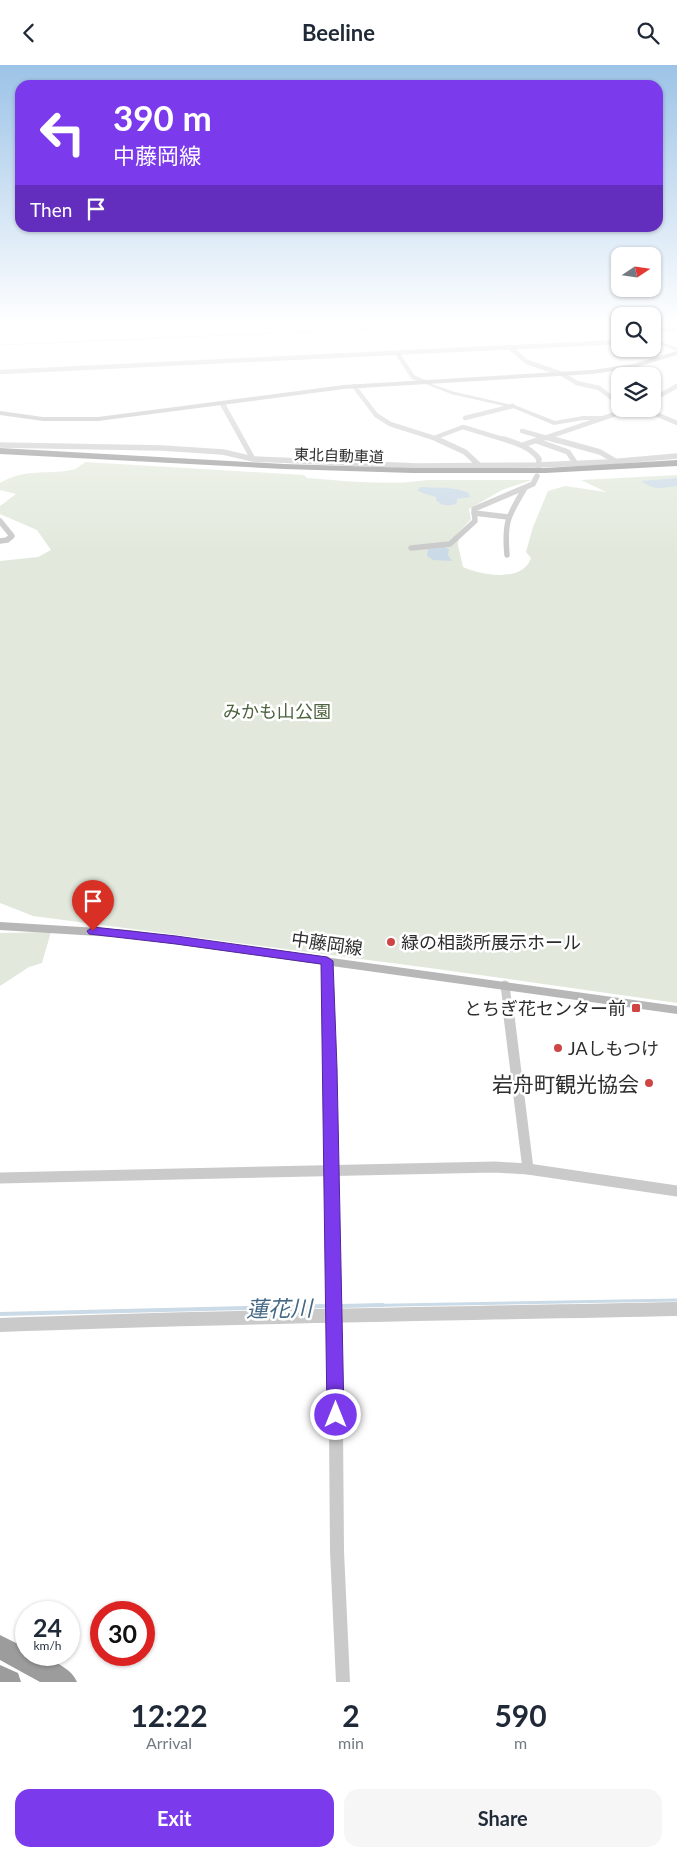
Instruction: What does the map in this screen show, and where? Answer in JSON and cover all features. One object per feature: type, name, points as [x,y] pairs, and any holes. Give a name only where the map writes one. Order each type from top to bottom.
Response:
[{"type":"highway","name":"東北自動車道","points":[[0,453],[385,470],[508,471],[675,461]]},
{"type":"highway","name":"東北自動車道","points":[[0,453],[400,474],[547,474],[675,461]]},
{"type":"highway","points":[[0,1647],[64,1682]]},
{"type":"highway","points":[[0,1677],[9,1682]]},
{"type":"main road","points":[[0,413],[42,419],[79,420],[249,399]]},
{"type":"main road","name":"中藤岡線","points":[[0,926],[130,934],[677,1009]]},
{"type":"street","points":[[364,399],[376,415],[390,424],[434,438],[466,452],[481,467]]},
{"type":"street","points":[[483,399],[513,406],[557,423],[583,418],[602,418]]},
{"type":"street","points":[[222,403],[253,459]]},
{"type":"street","points":[[465,418],[513,406]]},
{"type":"street","points":[[523,445],[611,415]]},
{"type":"street","points":[[661,416],[677,423]]},
{"type":"street","points":[[434,438],[463,427],[523,445],[534,452],[539,459],[538,467]]},
{"type":"street","points":[[522,431],[605,454],[616,465]]},
{"type":"street","points":[[537,441],[568,452],[586,448]]},
{"type":"street","points":[[0,445],[188,450],[223,453],[253,459],[418,466],[538,467],[576,464],[616,465]]},
{"type":"street","points":[[568,452],[576,464]]},
{"type":"street","points":[[411,548],[450,543],[474,521],[474,509],[493,499],[533,484],[536,477]]},
{"type":"street","points":[[507,555],[505,530],[508,517],[525,488]]},
{"type":"street","points":[[474,513],[508,517]]},
{"type":"street","points":[[0,521],[12,536],[0,541]]},
{"type":"street","points":[[327,961],[335,1310],[337,1551],[343,1682]]},
{"type":"street","points":[[505,985],[528,1169]]},
{"type":"street","points":[[0,1178],[476,1167],[528,1169],[677,1191]]},
{"type":"street","points":[[0,1325],[335,1310],[677,1309]]},
{"type":"green space","name":"みかも山公園","points":[[85,462],[304,475],[307,478],[367,482],[532,480],[502,490],[469,509],[471,519],[460,531],[458,545],[463,567],[501,575],[520,571],[527,566],[531,558],[526,552],[533,527],[548,491],[565,486],[606,492],[581,480],[677,475],[677,1003],[437,969],[33,916],[0,903],[0,561],[38,557],[51,550],[37,530],[0,514],[0,506],[16,494],[0,490],[0,483],[18,475],[72,470]]},
{"type":"green space","points":[[51,932],[42,963],[29,967],[0,986],[0,933]]},
{"type":"water","points":[[677,478],[677,486],[662,488],[654,488],[641,481]]},
{"type":"water","points":[[420,487],[457,489],[469,493],[470,497],[457,499],[457,503],[451,505],[440,504],[436,497],[417,491]]},
{"type":"water","points":[[445,547],[449,549],[448,555],[452,561],[433,560],[427,556],[428,549]]},
{"type":"waterway","name":"蓮花川","points":[[383,1305],[341,1306],[677,1300]]},
{"type":"waterway","name":"蓮花川","points":[[0,1314],[331,1306],[310,1306]]},
{"type":"place","name":"緑の相談所展示ホール","points":[[391,942]]},
{"type":"place","name":"とちぎ花センター前","points":[[636,1008]]},
{"type":"place","name":"JAしもつけ","points":[[558,1048]]},
{"type":"place","name":"岩舟町観光協会","points":[[649,1083]]},
{"type":"route","points":[[93,931],[130,934],[327,961],[336,1415]]}]
